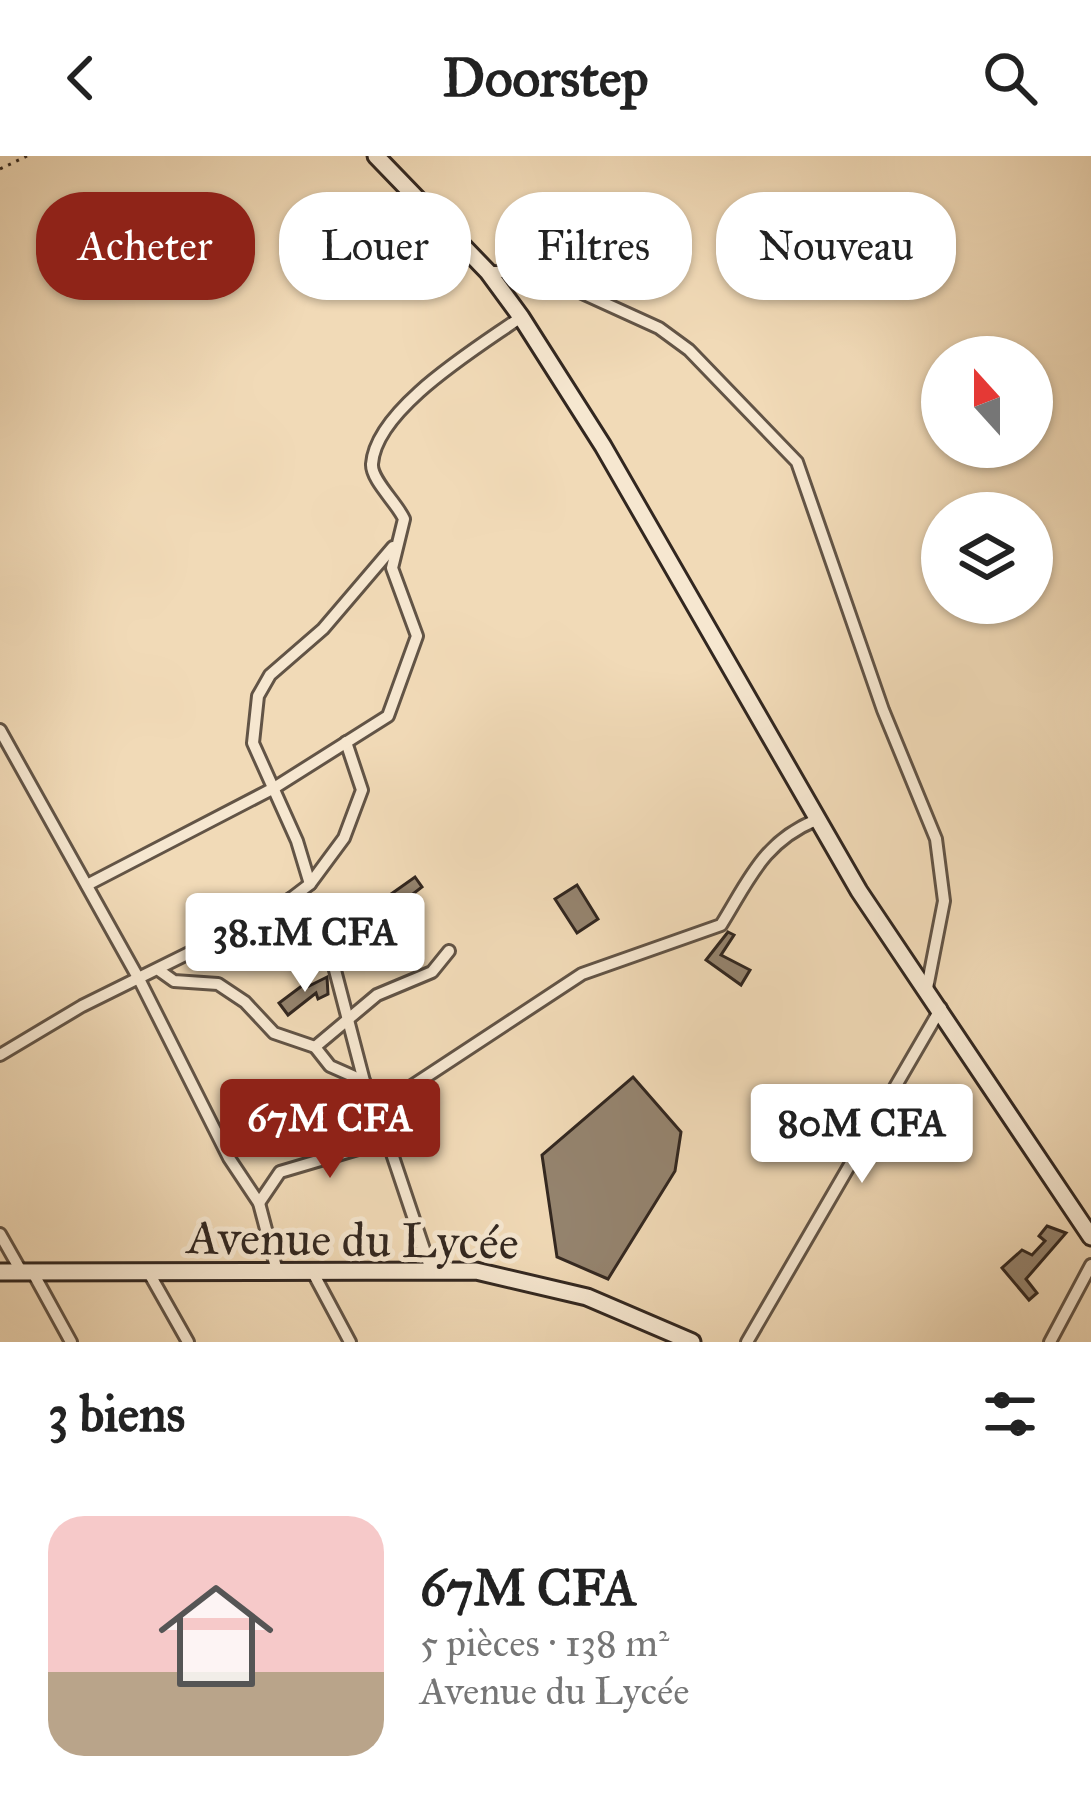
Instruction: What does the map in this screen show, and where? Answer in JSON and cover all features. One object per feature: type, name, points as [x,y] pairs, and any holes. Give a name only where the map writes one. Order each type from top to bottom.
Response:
[{"type":"main road","points":[[376,156],[488,272],[521,316],[603,446],[816,820],[1091,1237]]},
{"type":"main road","name":"Avenue du Lycée","points":[[0,1272],[431,1270],[508,1275],[547,1284],[692,1342]]},
{"type":"street","points":[[488,272],[536,272],[659,328],[689,350],[797,462],[883,710],[936,839],[944,901],[927,988]]},
{"type":"street","points":[[87,885],[274,788],[388,716],[414,645],[415,625],[392,568],[402,513],[371,467],[383,430],[442,374],[521,316]]},
{"type":"street","points":[[310,884],[251,736],[261,688],[323,629],[352,589],[396,545]]},
{"type":"street","points":[[0,730],[259,1203],[277,1271]]},
{"type":"street","points":[[0,1055],[82,1006],[160,971],[310,884],[344,838],[362,790],[346,742]]},
{"type":"street","points":[[377,1109],[582,974],[721,925],[760,857],[788,833],[816,820]]},
{"type":"street","points":[[290,899],[305,932],[321,936],[330,951],[364,1081],[431,1270]]},
{"type":"street","points":[[315,1047],[376,995],[432,972],[449,951]]},
{"type":"street","points":[[160,971],[174,981],[218,984],[245,1002],[274,1033],[315,1047],[330,1066],[364,1081]]},
{"type":"street","points":[[747,1342],[941,1009]]},
{"type":"street","points":[[259,1203],[280,1172],[385,1141]]},
{"type":"street","points":[[0,1234],[71,1342]]},
{"type":"street","points":[[1050,1342],[1091,1265]]},
{"type":"street","points":[[312,1271],[350,1342]]},
{"type":"street","points":[[149,1274],[188,1342]]},
{"type":"path","points":[[0,169],[27,156]]},
{"type":"building","points":[[415,877],[422,887],[378,921],[370,909]]},
{"type":"building","points":[[577,885],[598,919],[577,933],[555,899]]},
{"type":"building","points":[[728,932],[734,935],[721,955],[750,970],[741,985],[706,960]]},
{"type":"building","points":[[327,977],[328,994],[318,999],[316,993],[288,1015],[279,1003],[307,982],[309,986]]},
{"type":"building","points":[[633,1077],[681,1132],[675,1171],[608,1279],[557,1257],[542,1155]]},
{"type":"building","points":[[1047,1226],[1066,1233],[1026,1279],[1037,1293],[1029,1300],[1002,1268],[1022,1250],[1032,1255],[1045,1241],[1039,1236]]}]
